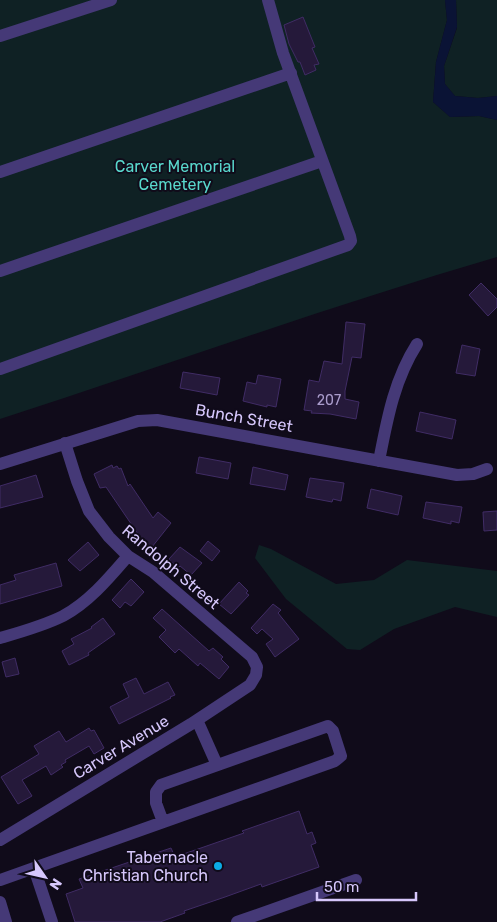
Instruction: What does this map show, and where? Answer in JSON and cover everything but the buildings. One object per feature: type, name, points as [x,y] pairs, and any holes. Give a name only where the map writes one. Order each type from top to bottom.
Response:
[{"type":"street","points":[[0,36],[111,0]]},
{"type":"street","points":[[0,369],[348,245],[351,241],[291,73],[268,0]]},
{"type":"street","points":[[0,172],[291,73]]},
{"type":"street","points":[[0,271],[322,161]]},
{"type":"street","points":[[379,461],[396,385],[406,362],[417,344]]},
{"type":"street","name":"Bunch Street","points":[[0,464],[138,421],[157,420],[303,445],[457,475],[473,474],[487,469]]},
{"type":"street","name":"Randolph Street","points":[[66,443],[77,481],[89,511],[109,537],[128,556],[166,583],[252,657],[257,667],[254,678]]},
{"type":"street","points":[[0,638],[63,616],[101,586],[128,556]]},
{"type":"street","name":"Carver Avenue","points":[[0,840],[197,720],[250,685],[254,678]]},
{"type":"street","points":[[197,720],[217,765]]},
{"type":"street","points":[[0,880],[164,822],[335,761],[341,756],[333,731],[328,726],[161,785],[156,792],[156,803],[164,822]]},
{"type":"street","points":[[34,868],[52,922]]},
{"type":"street","points":[[237,922],[356,880]]},
{"type":"street","points":[[0,902],[6,922]]},
{"type":"green space","name":"Carver Memorial Cemetery","points":[[0,0],[445,0],[447,20],[436,62],[433,102],[450,117],[479,116],[497,120],[497,257],[310,316],[0,419]]},
{"type":"green space","points":[[456,0],[497,0],[497,96],[478,98],[455,96],[445,84],[444,66],[457,28]]},
{"type":"green space","points":[[259,545],[271,549],[336,584],[374,580],[407,560],[497,571],[497,617],[455,607],[394,629],[360,650],[347,649],[286,599],[255,558]]},
{"type":"water","points":[[445,0],[456,0],[457,27],[444,66],[445,84],[455,96],[478,98],[497,96],[497,120],[479,116],[450,117],[433,102],[436,62],[447,20]]},
{"type":"place","name":"Tabernacle Christian Church","points":[[218,866]]}]
